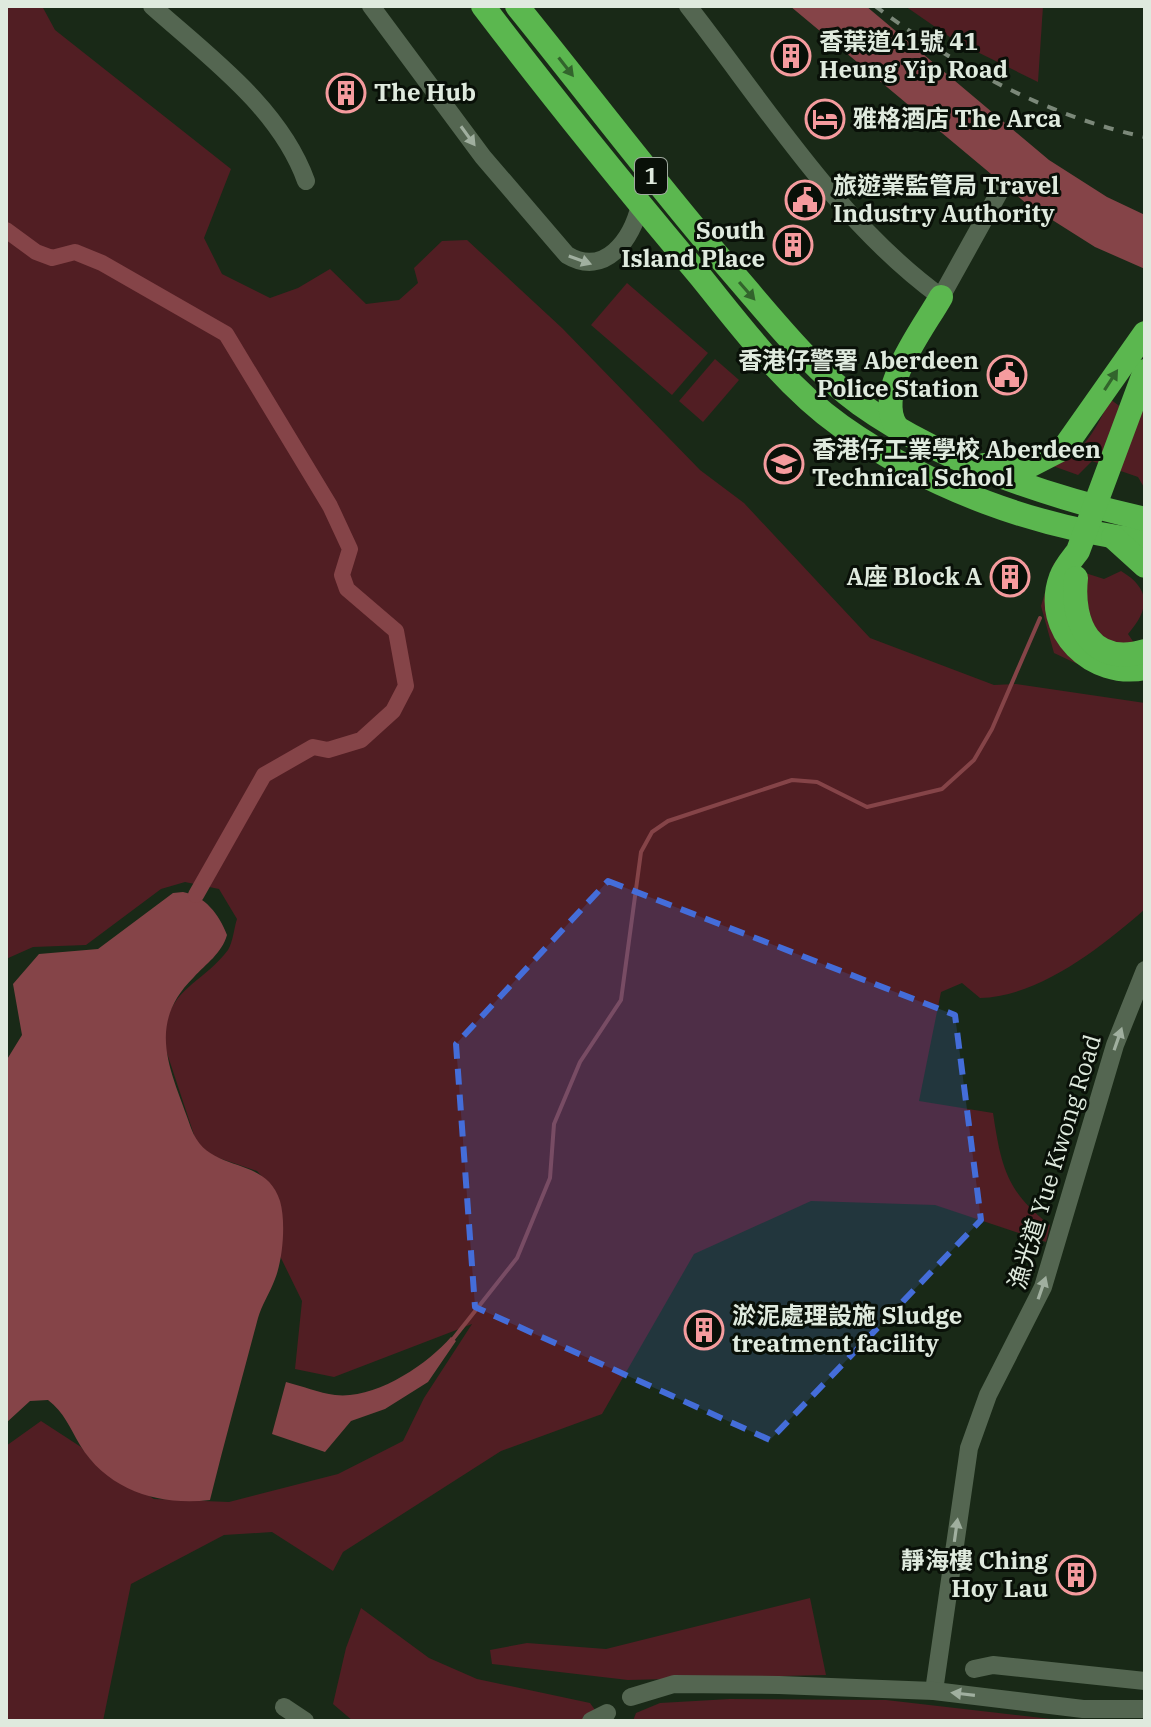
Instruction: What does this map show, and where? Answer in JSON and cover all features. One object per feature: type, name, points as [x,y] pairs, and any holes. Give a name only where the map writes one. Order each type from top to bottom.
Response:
[{"type":"highway","name":"1","points":[[483,6],[640,205],[773,365],[840,425],[915,472],[953,489],[1030,517],[1113,537],[1145,541]]},
{"type":"highway","name":"1","points":[[517,6],[676,208],[792,342],[831,381],[896,426],[1010,482],[1145,519]]},
{"type":"highway","points":[[896,426],[888,412],[894,381],[941,297]]},
{"type":"highway","points":[[978,464],[1031,465],[1047,459],[1072,441],[1133,346],[1145,333]]},
{"type":"highway","points":[[1145,371],[1078,551],[1073,602],[1078,622],[1093,641],[1110,652],[1133,655],[1145,651]]},
{"type":"highway","points":[[831,381],[863,388],[894,381]]},
{"type":"highway","points":[[1113,537],[1145,566]]},
{"type":"highway","points":[[1078,551],[1061,575],[1058,590],[1058,617],[1063,631],[1086,657],[1101,666],[1123,670],[1145,668]]},
{"type":"street","points":[[152,6],[263,109],[296,153],[306,181]]},
{"type":"street","points":[[371,6],[483,157],[567,255],[580,263],[600,261],[632,234],[640,205]]},
{"type":"street","points":[[688,6],[848,213],[892,258],[941,297],[1001,189]]},
{"type":"street","name":"漁光道 Yue Kwong Road","points":[[934,1691],[969,1448],[988,1395],[1043,1287],[1115,1045],[1145,970]]},
{"type":"street","points":[[974,1669],[993,1665],[1145,1681]]},
{"type":"street","points":[[631,1697],[674,1684],[934,1691],[1083,1709],[1145,1709]]},
{"type":"street","points":[[284,1707],[305,1721]]},
{"type":"highlighted area","points":[[608,881],[955,1015],[981,1220],[770,1440],[475,1307],[456,1044]]},
{"type":"shaded area","points":[[6,6],[42,6],[55,30],[231,169],[204,238],[222,274],[270,298],[298,288],[330,269],[366,304],[399,300],[418,283],[414,268],[442,241],[467,240],[562,328],[700,470],[744,503],[870,638],[994,685],[1016,684],[1145,703],[1145,909],[1069,967],[1025,989],[980,998],[962,983],[941,992],[919,1101],[993,1113],[1008,1176],[1024,1201],[1050,1225],[1046,1242],[935,1205],[811,1201],[694,1254],[602,1414],[501,1451],[343,1552],[333,1571],[272,1532],[224,1535],[131,1584],[103,1721],[6,1721],[6,1446],[41,1421],[81,1447],[92,1461],[154,1499],[229,1502],[338,1474],[403,1441],[424,1398],[472,1324],[334,1377],[295,1369],[302,1301],[280,1256],[282,1222],[274,1190],[257,1171],[207,1154],[196,1141],[165,1047],[166,1028],[176,1001],[217,962],[231,943],[237,919],[219,889],[185,882],[161,889],[86,945],[33,947],[6,959]]},
{"type":"shaded area","points":[[790,6],[866,6],[1049,160],[1107,197],[1145,215],[1145,269],[1095,247],[1027,204]]},
{"type":"shaded area","points":[[905,6],[1043,6],[1038,82],[957,42]]},
{"type":"shaded area","points":[[627,283],[708,353],[672,395],[591,325]]},
{"type":"shaded area","points":[[715,359],[739,380],[703,422],[679,401]]},
{"type":"shaded area","points":[[1110,399],[1122,408],[1145,408],[1145,489],[1138,477],[1092,461],[1078,475],[1053,466],[1073,455],[1088,439]]},
{"type":"shaded area","points":[[1054,563],[1104,579],[1121,571],[1138,585],[1144,600],[1143,608],[1128,634],[1145,659],[1105,677],[1054,653],[1041,606]]},
{"type":"shaded area","points":[[183,892],[198,897],[210,907],[227,935],[218,953],[179,995],[170,1013],[166,1032],[170,1069],[199,1143],[223,1160],[250,1169],[273,1186],[280,1201],[283,1230],[278,1271],[258,1318],[210,1500],[191,1501],[137,1492],[105,1474],[80,1445],[63,1415],[48,1400],[30,1401],[6,1423],[6,1061],[22,1035],[13,984],[39,954],[98,949],[173,893]]},
{"type":"shaded area","points":[[451,1337],[456,1341],[428,1382],[385,1409],[351,1421],[325,1452],[272,1434],[286,1382],[335,1395],[366,1392],[414,1369]]},
{"type":"shaded area","points":[[810,1598],[826,1675],[628,1680],[492,1664],[490,1650],[527,1643],[606,1649]]},
{"type":"shaded area","points":[[361,1608],[429,1658],[477,1679],[590,1703],[603,1721],[353,1721],[333,1704],[346,1648]]},
{"type":"shaded area","points":[[730,1699],[886,1700],[1069,1721],[633,1721],[636,1713],[660,1703]]},
{"type":"waterway","points":[[6,230],[36,252],[52,258],[75,252],[102,263],[226,334],[330,506],[350,549],[342,575],[347,589],[396,631],[406,686],[393,711],[361,740],[328,750],[313,747],[264,775],[196,895]]},
{"type":"waterway","points":[[453,1339],[517,1258],[550,1178],[554,1124],[580,1062],[621,1000],[641,852],[652,832],[668,821],[792,780],[817,782],[867,807],[942,789],[974,760],[992,729],[1040,618]]},
{"type":"railway","points":[[875,6],[937,49],[1003,86],[1072,116],[1145,137]]},
{"type":"place","name":"香葉道41號 41 Heung Yip Road","points":[[791,56]]},
{"type":"place","name":"The Hub","points":[[346,93]]},
{"type":"place","name":"雅格酒店 The Arca","points":[[825,119]]},
{"type":"place","name":"旅遊業監管局 Travel Industry Authority","points":[[805,200]]},
{"type":"place","name":"South Island Place","points":[[793,245]]},
{"type":"place","name":"香港仔警署 Aberdeen Police Station","points":[[1007,375]]},
{"type":"place","name":"香港仔工業學校 Aberdeen Technical School","points":[[784,464]]},
{"type":"place","name":"A座 Block A","points":[[1010,577]]},
{"type":"place","name":"淤泥處理設施 Sludge treatment facility","points":[[704,1330]]},
{"type":"place","name":"靜海樓 Ching Hoy Lau","points":[[1076,1575]]}]
